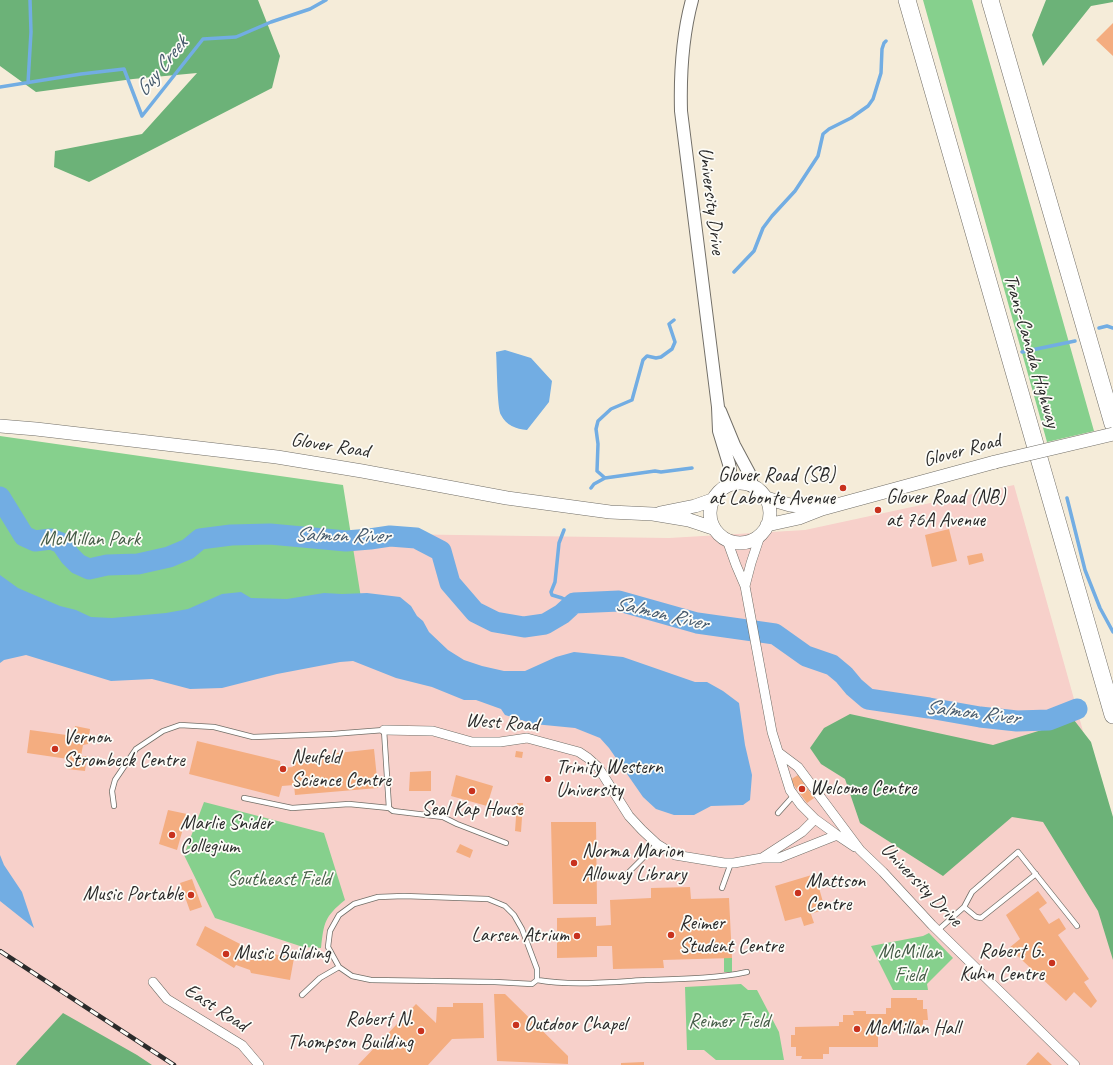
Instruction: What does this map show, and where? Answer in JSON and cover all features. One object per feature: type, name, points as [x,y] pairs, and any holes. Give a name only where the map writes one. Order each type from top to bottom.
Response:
[{"type":"highway","name":"Trans-Canada Highway","points":[[907,0],[1113,715]]},
{"type":"highway","points":[[990,0],[1113,424]]},
{"type":"main road","name":"Glover Road","points":[[0,426],[277,457],[507,498],[610,512],[653,514],[688,520],[713,528]]},
{"type":"main road","name":"Glover Road","points":[[767,525],[799,518],[822,508],[995,462],[1113,434]]},
{"type":"main road","points":[[734,483],[743,483],[752,486],[760,491],[766,498],[770,516],[767,525],[760,536],[744,543],[736,543],[727,540],[713,528],[709,514],[712,500],[725,487],[734,483]]},
{"type":"main road","name":"Glover Road","points":[[766,498],[790,505],[822,508]]},
{"type":"main road","name":"Glover Road","points":[[653,514],[695,506],[712,500]]},
{"type":"street","name":"University Drive","points":[[692,0],[681,62],[681,111],[718,407],[719,431],[728,456],[730,470],[725,487]]},
{"type":"street","name":"University Drive","points":[[718,407],[729,428],[734,445],[749,474],[752,486]]},
{"type":"street","name":"University Drive","points":[[746,588],[751,563],[760,536]]},
{"type":"street","name":"University Drive","points":[[727,540],[746,588],[772,732],[790,790],[815,819],[860,850]]},
{"type":"street","name":"West Road","points":[[384,730],[432,731],[472,742],[500,742],[527,738],[579,752],[598,767],[630,816],[642,830],[657,844],[675,855],[724,863],[762,858],[779,858],[837,835]]},
{"type":"street","name":"University Drive","points":[[778,752],[798,767],[860,850],[938,931],[1075,1065]]},
{"type":"street","name":"West Road","points":[[762,858],[802,832],[815,819]]},
{"type":"street","name":"East Road","points":[[153,982],[167,999],[242,1045],[259,1065]]},
{"type":"lane","points":[[114,806],[112,791],[115,780],[136,749],[163,731],[180,725],[214,727],[253,737],[332,734],[384,730],[389,808]]},
{"type":"lane","points":[[778,813],[794,795]]},
{"type":"lane","points":[[244,798],[292,808],[349,804],[389,808],[393,811],[443,817],[506,843]]},
{"type":"lane","points":[[626,874],[657,844]]},
{"type":"lane","points":[[938,931],[964,907],[972,892],[1018,852],[1077,926]]},
{"type":"lane","points":[[722,888],[731,863]]},
{"type":"lane","points":[[964,907],[976,917],[981,918],[1036,874]]},
{"type":"lane","points":[[537,980],[537,970],[517,919],[505,906],[488,900],[404,896],[378,897],[354,904],[339,915],[330,931],[328,947],[339,967],[352,976],[371,980],[532,984],[537,980],[554,983],[725,977],[746,972]]},
{"type":"lane","points":[[302,995],[320,978],[339,967]]},
{"type":"shaded area","name":"Trinity Western University","points":[[1014,485],[1113,838],[1113,1065],[0,1065],[0,632],[346,541],[389,534],[669,538],[805,530]]},
{"type":"green space","points":[[0,0],[258,0],[280,56],[272,88],[89,182],[54,167],[55,151],[142,134],[197,73],[133,79],[36,92],[0,66]]},
{"type":"green space","points":[[923,0],[972,0],[1094,431],[1047,442]]},
{"type":"green space","points":[[1046,0],[1113,0],[1113,2],[1091,6],[1043,66],[1032,35]]},
{"type":"green space","name":"McMillan Park","points":[[0,436],[343,485],[365,623],[0,632]]},
{"type":"green space","points":[[850,714],[993,745],[1074,720],[1091,742],[1113,817],[1113,960],[1098,911],[1043,822],[1012,817],[943,876],[860,823],[845,779],[821,764],[810,748],[824,728]]},
{"type":"green space","name":"Southeast Field","points":[[204,802],[324,833],[345,900],[333,911],[326,921],[321,948],[303,947],[215,918],[184,855]]},
{"type":"green space","name":"McMillan Field","points":[[929,933],[953,958],[927,984],[928,990],[893,990],[871,946],[923,936]]},
{"type":"green space","points":[[724,958],[732,958],[732,972],[724,972]]},
{"type":"green space","name":"Reimer Field","points":[[741,984],[748,990],[757,990],[779,1032],[784,1060],[716,1060],[704,1050],[687,1050],[685,987]]},
{"type":"green space","points":[[63,1013],[137,1055],[152,1065],[16,1065]]},
{"type":"water","points":[[505,350],[531,358],[552,381],[549,402],[527,430],[519,429],[509,424],[501,415],[498,395],[496,352]]},
{"type":"water","points":[[0,575],[18,588],[60,606],[76,610],[91,617],[112,618],[166,613],[188,609],[222,594],[241,592],[251,598],[287,599],[324,593],[367,593],[400,597],[411,606],[417,616],[423,621],[429,632],[448,650],[464,660],[482,666],[504,671],[525,671],[556,657],[574,652],[623,657],[695,682],[707,682],[723,691],[739,703],[745,745],[752,775],[750,800],[743,805],[711,806],[694,815],[674,815],[656,809],[643,797],[609,748],[600,738],[575,728],[534,724],[505,715],[501,709],[476,700],[464,700],[432,687],[396,678],[353,661],[340,662],[277,674],[222,688],[190,689],[152,679],[111,681],[26,655],[4,660],[0,663]]},
{"type":"water","points":[[0,855],[4,865],[22,892],[34,928],[0,901]]},
{"type":"building","points":[[1113,23],[1113,56],[1096,40]]},
{"type":"building","points":[[949,529],[957,561],[932,567],[925,535]]},
{"type":"building","points":[[982,553],[984,561],[969,565],[967,556]]},
{"type":"building","name":"Vernon Strombeck Centre","points":[[75,726],[90,729],[88,744],[83,745],[81,756],[87,756],[85,771],[67,769],[68,759],[27,753],[30,730],[74,736]]},
{"type":"building","name":"Neufeld Science Centre","points":[[197,741],[280,761],[281,768],[293,767],[292,758],[374,749],[378,788],[295,795],[294,785],[282,786],[279,797],[189,774]]},
{"type":"building","points":[[516,751],[523,752],[522,758],[515,757]]},
{"type":"building","points":[[431,771],[431,791],[409,791],[410,772]]},
{"type":"building","name":"Seal Kap House","points":[[456,775],[493,786],[487,806],[451,796]]},
{"type":"building","name":"Welcome Centre","points":[[798,775],[814,798],[807,803],[790,780]]},
{"type":"building","points":[[517,803],[523,803],[521,832],[515,831]]},
{"type":"building","name":"Marlie Snider Collegium","points":[[168,810],[187,814],[177,850],[159,844]]},
{"type":"building","name":"Norma Marion Alloway Library","points":[[551,822],[596,822],[597,904],[553,904]]},
{"type":"building","points":[[460,844],[473,850],[470,858],[456,852]]},
{"type":"building","name":"Mattson Centre","points":[[815,874],[825,909],[811,914],[814,923],[804,926],[801,917],[785,921],[775,886]]},
{"type":"building","name":"Music Portable","points":[[192,879],[202,907],[190,911],[180,883]]},
{"type":"building","name":"Reimer Student Centre","points":[[690,887],[691,899],[729,898],[732,958],[663,960],[664,968],[613,969],[612,946],[597,946],[597,957],[557,958],[557,918],[596,917],[596,926],[611,925],[610,900],[651,898],[651,888]]},
{"type":"building","name":"Robert G. Kuhn Centre","points":[[1038,891],[1047,903],[1039,909],[1049,924],[1059,918],[1066,929],[1058,935],[1089,979],[1084,982],[1097,1001],[1091,1008],[1074,992],[1066,1001],[1009,948],[1020,939],[1006,915]]},
{"type":"building","name":"Music Building","points":[[205,926],[246,947],[240,958],[250,962],[252,950],[294,958],[290,980],[251,973],[250,970],[236,965],[234,968],[196,945]]},
{"type":"building","name":"Outdoor Chapel","points":[[494,994],[505,994],[568,1056],[568,1064],[497,1061]]},
{"type":"building","name":"McMillan Hall","points":[[891,998],[917,998],[917,1000],[923,1000],[923,1009],[927,1009],[928,1020],[923,1020],[923,1027],[920,1027],[919,1032],[882,1032],[882,1035],[878,1035],[878,1047],[829,1047],[829,1054],[823,1054],[823,1059],[801,1059],[802,1056],[796,1056],[796,1047],[791,1047],[791,1035],[795,1035],[795,1027],[839,1026],[839,1022],[843,1022],[843,1015],[854,1015],[853,1011],[866,1011],[866,1014],[886,1014],[886,1008],[891,1008]]},
{"type":"building","name":"Robert N. Thompson Building","points":[[453,1003],[483,1003],[484,1038],[452,1039],[428,1065],[358,1065],[416,1004],[436,1023],[437,1007],[453,1007]]},
{"type":"building","points":[[1038,1052],[1052,1065],[1026,1065]]},
{"type":"building","points":[[644,1062],[644,1065],[621,1065],[621,1063]]},
{"type":"waterway","points":[[28,83],[31,32],[30,0]]},
{"type":"waterway","name":"Guy Creek","points":[[0,87],[81,74],[124,69],[142,116],[203,39],[236,37],[271,22],[310,9],[326,0]]},
{"type":"waterway","points":[[734,272],[754,251],[763,228],[795,191],[818,156],[823,134],[829,129],[851,118],[868,106],[873,99],[881,73],[882,49],[886,41]]},
{"type":"waterway","points":[[591,488],[594,484],[605,478],[597,471],[598,444],[596,429],[598,421],[611,409],[632,400],[643,360],[647,356],[656,358],[661,357],[672,349],[675,342],[669,324],[674,320]]},
{"type":"waterway","points":[[1099,328],[1107,326],[1113,328]]},
{"type":"waterway","points":[[1022,352],[1075,341]]},
{"type":"waterway","points":[[605,478],[655,471],[661,472],[692,468]]},
{"type":"waterway","name":"Salmon River","points":[[0,497],[24,536],[35,541],[51,539],[61,543],[78,564],[89,569],[107,565],[138,564],[169,557],[188,549],[200,539],[231,535],[270,534],[346,541],[390,536],[416,538],[441,551],[450,583],[475,612],[495,622],[524,627],[545,624],[562,614],[574,603],[619,601],[697,623],[775,634],[806,656],[832,665],[868,699],[980,717],[1017,721],[1049,720],[1077,709]]},
{"type":"waterway","points":[[1067,498],[1085,570],[1100,608],[1113,632]]},
{"type":"waterway","points":[[564,530],[559,543],[555,582],[551,592],[552,595],[574,603]]},
{"type":"railway","points":[[0,951],[174,1065]]},
{"type":"place","name":"Glover Road (SB) at Labonte Avenue","points":[[843,488]]},
{"type":"place","name":"Glover Road (NB) at 76A Avenue","points":[[878,510]]},
{"type":"place","name":"Vernon Strombeck Centre","points":[[55,749]]},
{"type":"place","name":"Neufeld Science Centre","points":[[283,769]]},
{"type":"place","name":"Trinity Western University","points":[[548,779]]},
{"type":"place","name":"Welcome Centre","points":[[802,789]]},
{"type":"place","name":"Seal Kap House","points":[[472,791]]},
{"type":"place","name":"Marlie Snider Collegium","points":[[172,835]]},
{"type":"place","name":"Norma Marion Alloway Library","points":[[574,863]]},
{"type":"place","name":"Mattson Centre","points":[[798,893]]},
{"type":"place","name":"Music Portable","points":[[191,895]]},
{"type":"place","name":"Reimer Student Centre","points":[[671,935]]},
{"type":"place","name":"Larsen Atrium","points":[[577,936]]},
{"type":"place","name":"Music Building","points":[[226,954]]},
{"type":"place","name":"Robert G. Kuhn Centre","points":[[1052,963]]},
{"type":"place","name":"Outdoor Chapel","points":[[516,1025]]},
{"type":"place","name":"McMillan Hall","points":[[857,1029]]},
{"type":"place","name":"Robert N. Thompson Building","points":[[421,1031]]}]
